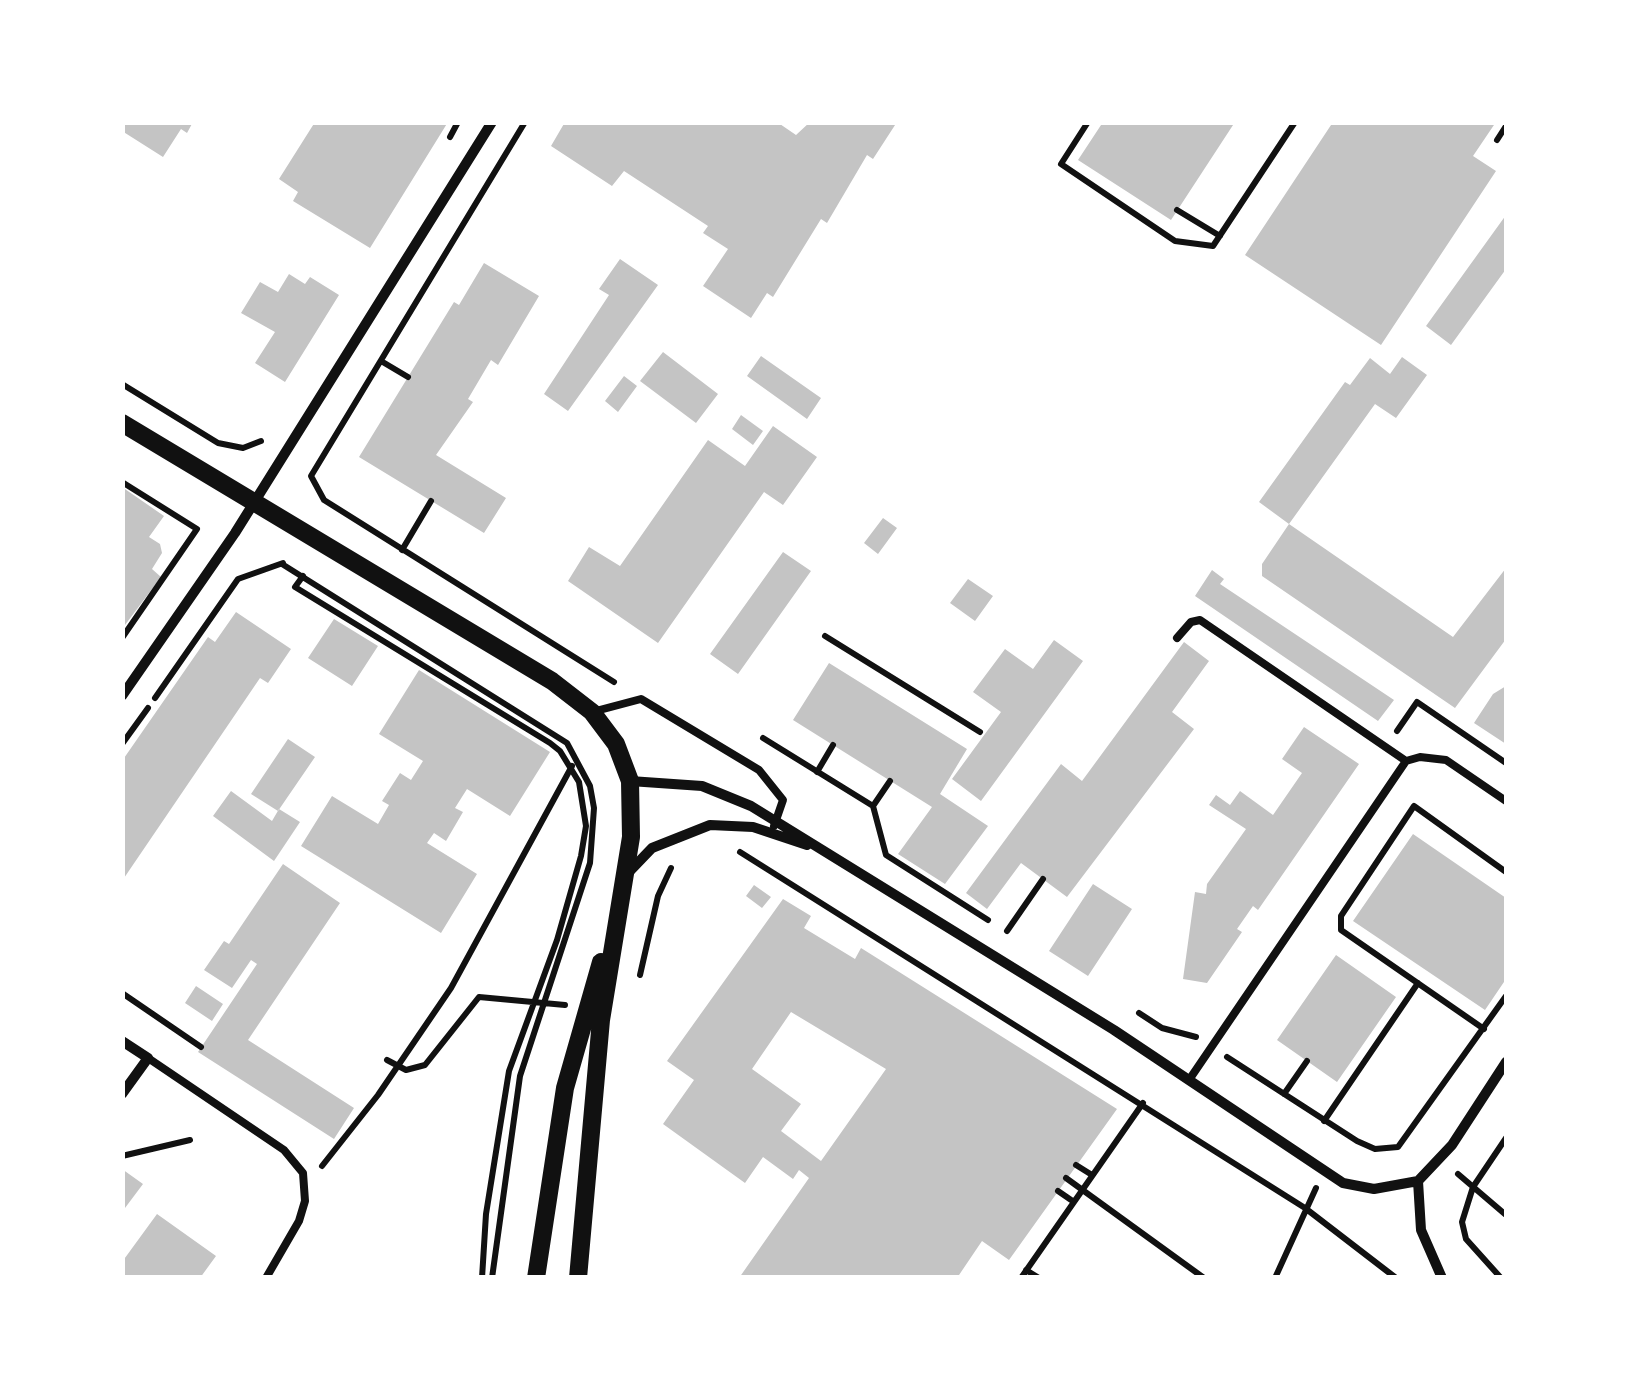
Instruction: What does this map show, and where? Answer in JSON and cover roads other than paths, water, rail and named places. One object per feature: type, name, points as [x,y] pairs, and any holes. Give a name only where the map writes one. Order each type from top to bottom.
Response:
[{"type":"street","points":[[122,696],[253,504],[492,122]]},
{"type":"street","points":[[122,423],[552,681],[592,712],[616,744],[630,780],[626,876],[586,1150],[578,1278]]},
{"type":"street","points":[[630,780],[702,786],[836,856],[1343,1182],[1374,1189],[1418,1181],[1452,1145],[1506,1062]]},
{"type":"street","points":[[626,876],[652,848],[687,830],[730,824],[774,826]]},
{"type":"street","points":[[536,1278],[554,1144],[586,1008],[619,910]]},
{"type":"street","points":[[122,1041],[148,1058],[122,1094]]},
{"type":"street","points":[[1418,1181],[1421,1230],[1442,1278]]},
{"type":"lane","points":[[1177,638],[1190,622],[1200,620],[1406,761]]},
{"type":"lane","points":[[592,712],[641,699],[770,779],[783,800],[774,826]]},
{"type":"lane","points":[[1189,1080],[1406,761],[1420,757],[1446,760],[1506,800]]},
{"type":"lane","points":[[148,1058],[284,1150],[306,1183],[300,1221],[266,1278]]},
{"type":"lane","points":[[277,1264],[279,1278]]}]
